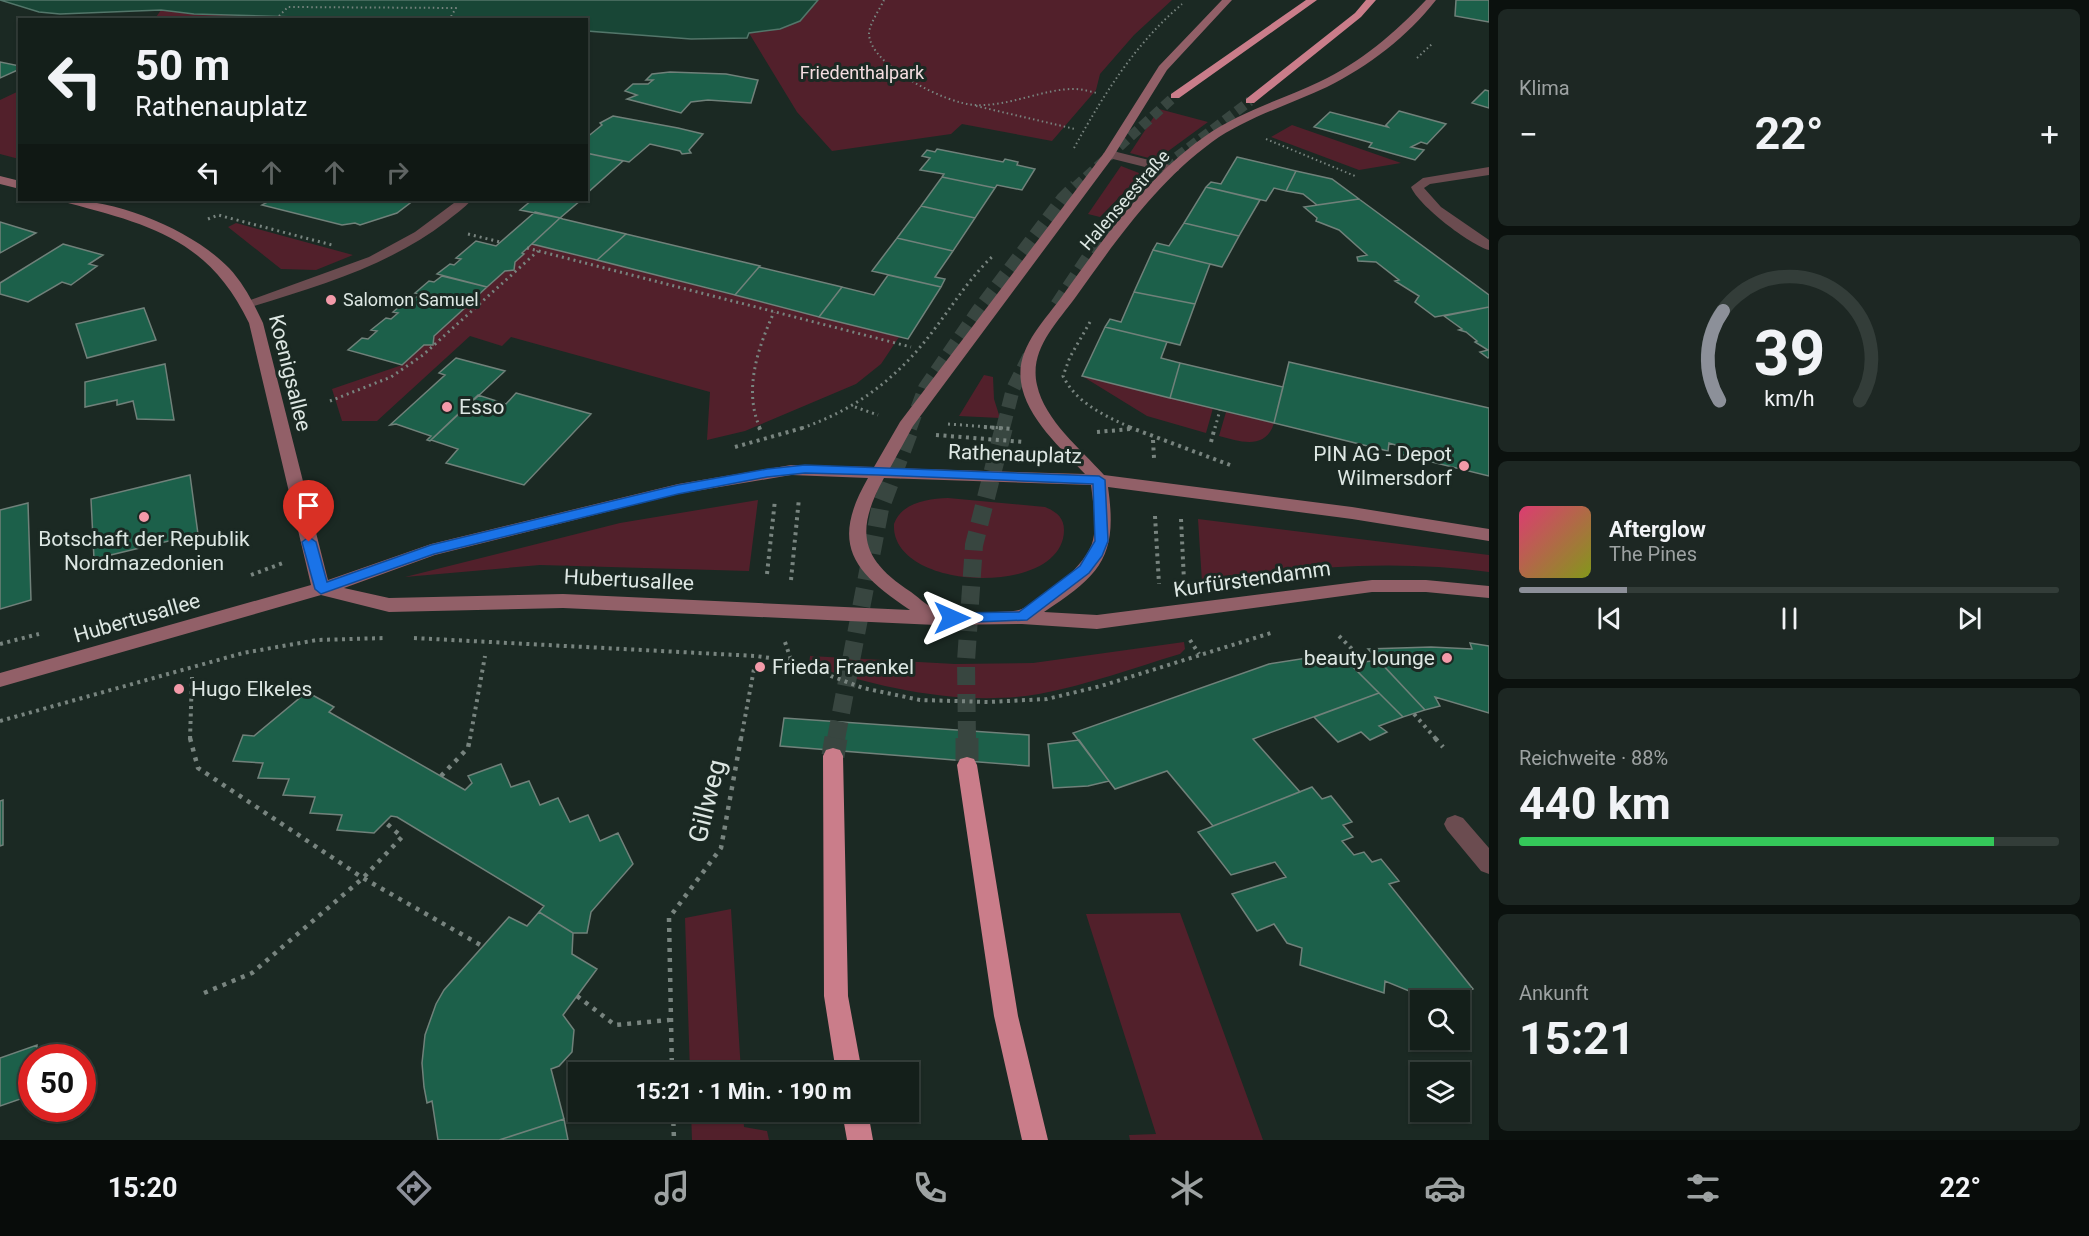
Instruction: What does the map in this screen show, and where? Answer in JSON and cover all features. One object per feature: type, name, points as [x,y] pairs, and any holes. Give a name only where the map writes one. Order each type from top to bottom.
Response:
[{"type":"highway","points":[[1175,96],[1312,0]]},
{"type":"highway","points":[[1250,100],[1358,15],[1371,0]]},
{"type":"highway","points":[[833,756],[836,996],[847,1062]]},
{"type":"highway","points":[[967,765],[1006,1016],[1035,1140]]},
{"type":"highway","points":[[857,1122],[860,1140]]},
{"type":"main road","name":"Halenseestraße","points":[[878,471],[906,425],[1109,154],[1162,68],[1227,0]]},
{"type":"main road","name":"Halenseestraße","points":[[1099,480],[1042,414],[1030,391],[1027,371],[1030,351],[1118,231],[1173,170],[1209,140],[1241,121],[1318,87],[1361,64],[1415,18],[1431,0]]},
{"type":"main road","points":[[0,180],[18,184]]},
{"type":"main road","name":"Koenigsallee","points":[[75,201],[164,229],[202,249],[225,270],[249,303],[256,323],[321,589]]},
{"type":"main road","name":"Hubertusallee","points":[[0,680],[321,589],[431,550],[678,489],[791,470],[878,471]]},
{"type":"main road","name":"Rathenauplatz","points":[[878,471],[1099,480],[1103,525],[1102,541],[1096,556],[1085,570],[1022,617]]},
{"type":"main road","points":[[878,471],[858,517],[856,539],[865,563],[895,591],[936,618],[1022,617]]},
{"type":"main road","points":[[1099,480],[1329,510],[1489,535]]},
{"type":"main road","name":"Kurfürstendamm","points":[[1022,617],[1097,622],[1372,586],[1426,586],[1489,592]]},
{"type":"main road","name":"Hubertusallee","points":[[321,589],[390,605],[563,601],[936,618]]},
{"type":"street","points":[[1109,154],[1173,170]]},
{"type":"street","points":[[1489,171],[1427,181],[1417,187],[1417,192],[1427,203],[1489,246]]},
{"type":"street","points":[[249,303],[314,283],[375,260],[413,239],[464,201]]},
{"type":"street","points":[[1455,824],[1489,864]]},
{"type":"path","points":[[884,0],[869,32],[872,45],[885,62],[922,86],[974,105],[1075,129]]},
{"type":"path","points":[[1073,150],[1104,94],[1128,62],[1156,28],[1188,0]]},
{"type":"path","points":[[279,16],[288,7],[456,8],[450,18]]},
{"type":"path","points":[[1416,59],[1438,37]]},
{"type":"path","points":[[974,105],[1015,101],[1074,88],[1098,93]]},
{"type":"path","points":[[1259,136],[1355,176]]},
{"type":"path","points":[[208,219],[218,215],[336,246]]},
{"type":"path","points":[[460,232],[500,242]]},
{"type":"path","points":[[526,248],[911,347]]},
{"type":"path","points":[[330,401],[391,377],[423,354],[538,251]]},
{"type":"path","points":[[784,440],[787,434],[830,419],[855,407],[900,371],[997,252]]},
{"type":"path","points":[[761,432],[751,407],[757,358],[763,334],[774,312]]},
{"type":"path","points":[[1090,321],[1064,372],[1065,382],[1089,404],[1153,440],[1154,451]]},
{"type":"path","points":[[855,407],[865,411]]},
{"type":"path","points":[[1211,442],[1220,410]]},
{"type":"path","points":[[948,424],[1012,429]]},
{"type":"path","points":[[1111,430],[1132,429]]},
{"type":"path","points":[[940,437],[1019,443]]},
{"type":"path","points":[[791,576],[800,494]]},
{"type":"path","points":[[767,574],[776,496]]},
{"type":"path","points":[[1155,515],[1160,588]]},
{"type":"path","points":[[1180,517],[1185,584]]},
{"type":"path","points":[[406,638],[756,656],[791,661],[863,688],[920,700],[988,702],[1047,699],[1101,686],[1283,630]]},
{"type":"path","points":[[1338,636],[1365,662]]},
{"type":"path","points":[[0,721],[243,653],[333,639],[395,637]]},
{"type":"path","points":[[1189,638],[1199,654]]},
{"type":"path","points":[[788,652],[791,661]]},
{"type":"path","points":[[441,776],[468,748],[485,656]]},
{"type":"path","name":"Gillweg","points":[[671,1062],[669,918],[721,848],[754,669]]},
{"type":"path","points":[[192,677],[190,739],[198,768],[363,878],[484,947]]},
{"type":"path","points":[[1414,714],[1443,747]]},
{"type":"path","points":[[204,993],[252,973],[363,878],[402,837],[386,822]]},
{"type":"path","points":[[578,996],[615,1025],[669,1020]]},
{"type":"path","points":[[673,1122],[674,1140]]},
{"type":"green space","name":"Friedenthalpark","points":[[818,0],[1172,0],[1134,35],[1100,74],[1096,90],[1052,141],[962,124],[951,134],[832,151],[797,112],[749,33],[780,29],[800,21]]},
{"type":"green space","points":[[161,10],[417,18],[155,18]]},
{"type":"green space","points":[[18,91],[18,159],[0,154],[0,100]]},
{"type":"green space","points":[[1159,109],[1208,122],[1156,160],[1130,153]]},
{"type":"green space","points":[[1292,125],[1401,163],[1359,170],[1271,137]]},
{"type":"green space","points":[[1121,166],[1139,173],[1137,179],[1100,217],[1088,214]]},
{"type":"green space","points":[[236,223],[353,255],[316,270],[281,269],[228,227]]},
{"type":"green space","points":[[532,244],[899,337],[881,364],[856,384],[745,431],[707,440],[710,392],[511,337],[502,346],[470,336],[377,421],[342,421],[332,389],[402,365],[424,345],[433,344],[434,336],[467,306],[475,305],[475,298],[505,271],[514,270],[515,262]]},
{"type":"green space","points":[[984,375],[993,377],[994,399],[1000,418],[959,416]]},
{"type":"green space","points":[[1082,376],[1213,408],[1206,433],[1147,416]]},
{"type":"green space","points":[[1226,412],[1274,423],[1270,432],[1259,441],[1244,442],[1219,436]]},
{"type":"green space","points":[[948,498],[1045,507],[1056,513],[1063,522],[1064,530],[1057,552],[1037,567],[1009,576],[978,578],[946,574],[919,563],[900,547],[894,524],[909,506],[932,499]]},
{"type":"green space","points":[[758,500],[749,571],[540,565],[405,577],[620,523]]},
{"type":"green space","points":[[1198,519],[1489,555],[1489,572],[1417,566],[1345,566],[1274,572],[1202,582]]},
{"type":"green space","points":[[1184,642],[1185,649],[1180,654],[1075,686],[1039,694],[1010,697],[952,697],[922,693],[893,688],[809,665],[810,656],[955,664],[1033,663]]},
{"type":"green space","points":[[731,909],[740,1062],[690,1062],[685,918]]},
{"type":"green space","points":[[1180,913],[1263,1140],[1130,1140],[1129,1135],[1156,1134],[1086,914]]},
{"type":"green space","points":[[691,1122],[744,1122],[744,1127],[767,1131],[769,1140],[692,1140]]},
{"type":"shaded area","points":[[0,0],[818,0],[800,21],[780,29],[749,33],[747,38],[691,39],[588,31],[588,18],[332,18],[194,14],[161,10],[60,14],[39,12]]},
{"type":"building","points":[[1456,0],[1489,0],[1489,22],[1455,16]]},
{"type":"building","points":[[0,62],[18,66],[18,70],[0,78]]},
{"type":"building","points":[[670,72],[726,74],[758,80],[751,103],[708,100],[691,102],[681,113],[627,99],[637,95],[625,91],[633,84],[648,84],[653,80],[646,80],[652,74]]},
{"type":"building","points":[[1485,90],[1489,91],[1489,108],[1472,103]]},
{"type":"building","points":[[1399,111],[1446,124],[1427,144],[1421,142],[1411,147],[1424,150],[1415,160],[1369,147],[1372,143],[1314,127],[1330,112],[1388,127],[1386,125]]},
{"type":"building","points":[[613,116],[703,134],[689,150],[691,153],[682,154],[680,151],[650,144],[629,162],[588,153],[588,136],[602,125],[600,123]]},
{"type":"building","points":[[937,149],[1003,162],[1005,159],[1018,162],[1017,165],[1035,169],[1022,190],[997,185],[995,188],[920,170],[930,158],[922,156],[927,150],[935,152]]},
{"type":"building","points":[[588,153],[623,161],[588,192]]},
{"type":"building","points":[[1237,157],[1296,171],[1286,191],[1274,188],[1266,201],[1206,187],[1211,182],[1221,184]]},
{"type":"building","points":[[1296,171],[1332,179],[1359,199],[1317,205],[1303,194],[1286,191]]},
{"type":"building","points":[[942,177],[995,188],[975,218],[921,206]]},
{"type":"building","points":[[1206,187],[1260,200],[1239,236],[1184,223]]},
{"type":"building","points":[[1359,199],[1489,295],[1489,307],[1435,317],[1415,302],[1419,296],[1395,281],[1399,280],[1376,262],[1358,261],[1357,257],[1367,255],[1339,230],[1316,221],[1317,218],[1304,207]]},
{"type":"building","points":[[269,201],[413,201],[397,213],[360,225],[355,223],[342,225],[262,205]]},
{"type":"building","points":[[531,201],[580,201],[560,218],[520,210]]},
{"type":"building","points":[[921,206],[975,218],[953,251],[897,238]]},
{"type":"building","points":[[535,212],[560,218],[522,253],[524,254],[515,262],[514,270],[505,271],[487,287],[437,274],[450,264],[454,265],[461,259],[456,258],[476,241],[496,246]]},
{"type":"building","points":[[560,218],[626,234],[597,260],[532,244]]},
{"type":"building","points":[[0,222],[36,233],[0,253]]},
{"type":"building","points":[[1184,223],[1239,236],[1222,267],[1153,250],[1157,243],[1169,246]]},
{"type":"building","points":[[626,234],[760,266],[735,295],[597,260]]},
{"type":"building","points":[[897,238],[953,251],[935,277],[945,279],[941,287],[872,271]]},
{"type":"building","points":[[63,244],[103,255],[89,264],[97,266],[71,285],[62,282],[28,302],[0,294],[0,283]]},
{"type":"building","points":[[1153,250],[1210,264],[1195,304],[1134,292]]},
{"type":"building","points":[[759,267],[842,287],[819,317],[735,295]]},
{"type":"building","points":[[888,275],[941,287],[908,339],[819,317],[842,287],[874,295]]},
{"type":"building","points":[[442,276],[487,287],[475,298],[476,306],[467,306],[434,336],[433,345],[424,345],[402,365],[348,350],[362,338],[368,339],[377,331],[371,330],[386,318],[391,319],[398,313],[393,312],[408,299],[413,300],[420,294],[415,293],[429,281],[434,282]]},
{"type":"building","points":[[1134,292],[1195,304],[1180,345],[1105,327],[1110,319],[1121,322]]},
{"type":"building","points":[[1489,307],[1488,358],[1480,352],[1488,350],[1475,342],[1477,341],[1466,332],[1459,330],[1462,329],[1444,316]]},
{"type":"building","points":[[144,308],[156,340],[87,358],[76,324]]},
{"type":"building","points":[[1105,327],[1180,345],[1167,342],[1161,358],[1180,363],[1170,398],[1082,376]]},
{"type":"building","points":[[456,358],[505,371],[430,441],[427,440],[431,436],[396,424],[390,425],[445,375],[439,373]]},
{"type":"building","points":[[1289,362],[1489,408],[1489,476],[1399,454],[1399,446],[1389,443],[1388,451],[1274,423]]},
{"type":"building","points":[[1180,363],[1283,387],[1274,423],[1170,398]]},
{"type":"building","points":[[165,364],[174,420],[137,419],[133,401],[117,405],[117,400],[85,407],[85,382]]},
{"type":"building","points":[[516,393],[591,414],[524,485],[446,463],[458,449],[431,440],[478,395],[506,404]]},
{"type":"building","name":"Botschaft der Republik Nordmazedonien","points":[[190,475],[198,534],[94,559],[91,499]]},
{"type":"building","points":[[28,503],[31,600],[0,609],[0,510]]},
{"type":"building","points":[[1470,643],[1489,646],[1489,713],[1435,697],[1440,706],[1425,710],[1368,649],[1431,647],[1472,649]]},
{"type":"building","points":[[1339,653],[1379,693],[1253,739],[1300,792],[1213,826],[1167,771],[1115,789],[1073,733],[1269,664]]},
{"type":"building","points":[[1378,660],[1425,710],[1403,717],[1350,664]]},
{"type":"building","points":[[307,692],[334,707],[329,712],[465,790],[472,783],[468,776],[501,764],[511,787],[529,781],[540,805],[558,798],[570,822],[588,815],[600,841],[618,833],[633,864],[591,912],[587,933],[573,933],[539,912],[544,906],[397,817],[391,816],[374,833],[337,830],[342,815],[310,813],[315,797],[283,795],[289,779],[258,778],[263,763],[233,761],[243,735],[254,736]]},
{"type":"building","points":[[1379,693],[1403,717],[1379,726],[1387,732],[1370,740],[1361,732],[1338,742],[1314,717]]},
{"type":"building","points":[[784,718],[1029,735],[1029,766],[780,746]]},
{"type":"building","points":[[1079,740],[1109,781],[1088,786],[1053,788],[1048,744]]},
{"type":"building","points":[[1312,787],[1322,799],[1331,796],[1352,822],[1343,825],[1353,837],[1342,841],[1354,855],[1364,852],[1372,862],[1381,859],[1399,881],[1389,884],[1473,989],[1410,991],[1385,981],[1384,993],[1300,965],[1302,948],[1287,943],[1274,924],[1257,931],[1232,894],[1286,877],[1275,862],[1231,875],[1198,832]]},
{"type":"building","points":[[3,800],[3,845],[0,846],[0,801]]},
{"type":"building","points":[[539,912],[573,933],[572,954],[597,969],[563,1015],[574,1030],[572,1052],[559,1066],[551,1069],[564,1119],[499,1140],[438,1140],[432,1101],[427,1103],[422,1063],[425,1035],[436,1004],[444,990],[509,917],[527,926]]},
{"type":"building","points":[[18,1052],[18,1100],[0,1106],[0,1058]]},
{"type":"building","points":[[564,1119],[568,1140],[499,1140]]},
{"type":"tunnel","points":[[1075,187],[1175,96]]},
{"type":"tunnel","points":[[1144,187],[1157,172],[1250,101]]},
{"type":"tunnel","points":[[1057,305],[1092,252],[1146,186]]},
{"type":"tunnel","points":[[910,428],[925,388],[978,311],[1063,199],[1075,187]]},
{"type":"tunnel","points":[[1003,428],[1013,389],[1031,353]]},
{"type":"tunnel","points":[[836,739],[880,509],[911,427]]},
{"type":"tunnel","points":[[967,739],[966,661],[974,545],[1004,427]]},
{"type":"tunnel","points":[[833,756],[836,738]]},
{"type":"tunnel","points":[[967,739],[967,765]]},
{"type":"place","name":"Salomon Samuel","points":[[331,300]]},
{"type":"place","name":"Esso","points":[[447,407]]},
{"type":"place","name":"PIN AG - Depot Wilmersdorf","points":[[1464,466]]},
{"type":"place","name":"Botschaft der Republik Nordmazedonien","points":[[144,517]]},
{"type":"place","name":"beauty lounge","points":[[1447,658]]},
{"type":"place","name":"Frieda Fraenkel","points":[[760,667]]},
{"type":"place","name":"Hugo Elkeles","points":[[179,689]]},
{"type":"route","points":[[309,542],[321,589],[431,550],[678,489],[751,475],[805,469],[1099,480],[1102,541],[1096,556],[1085,570],[1022,617],[952,618]]}]
